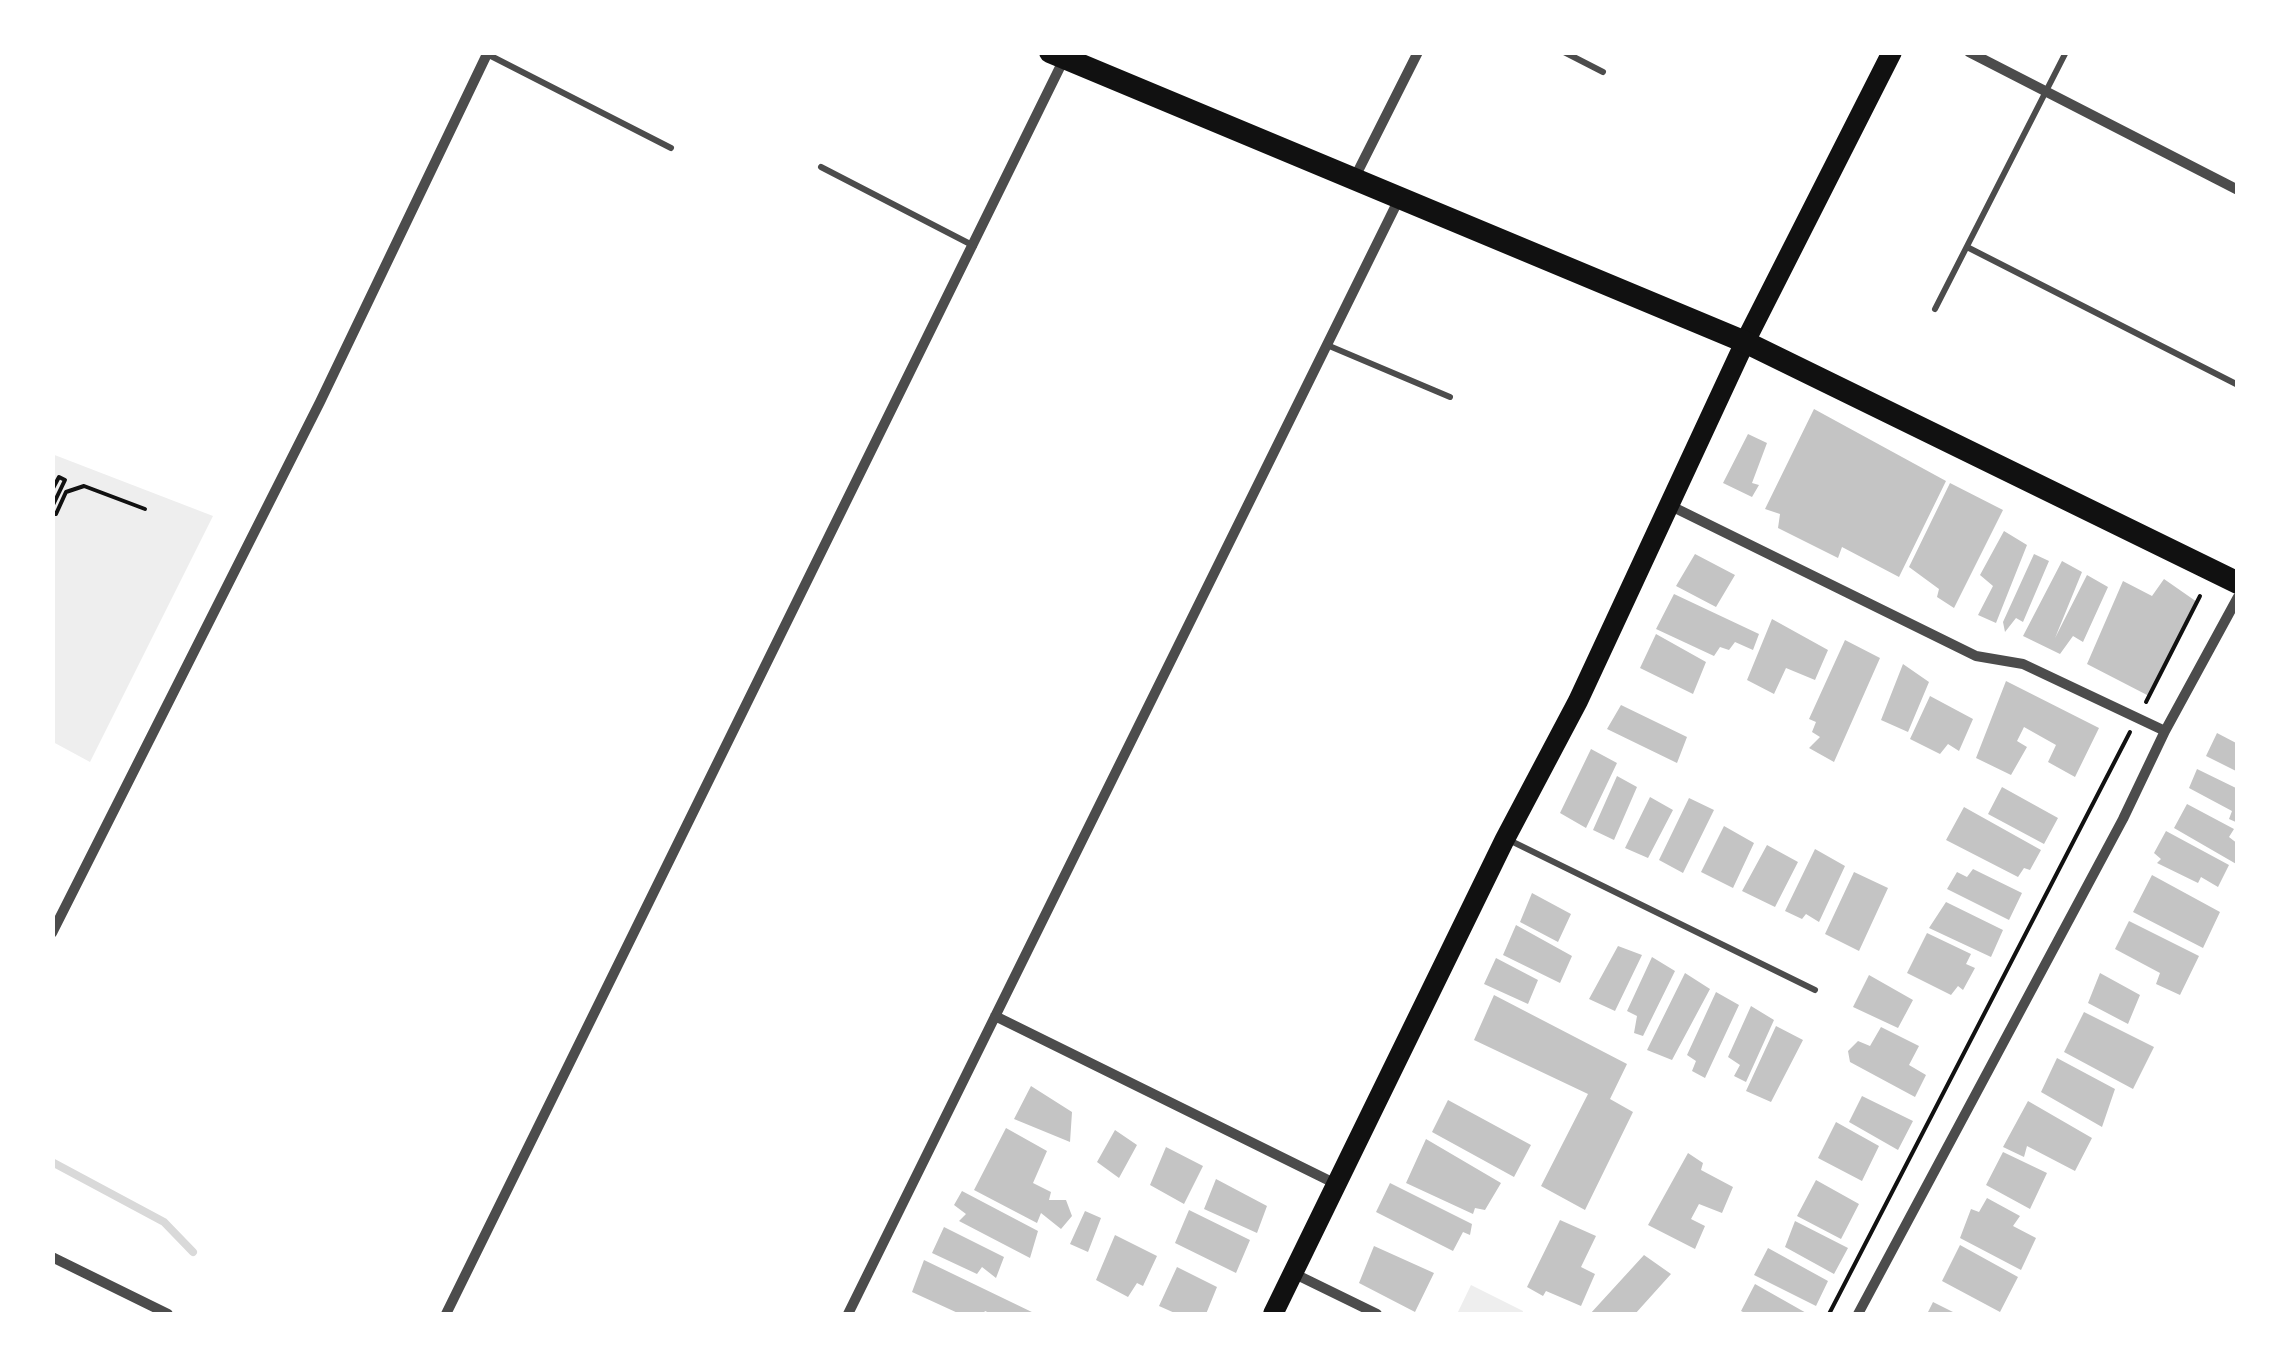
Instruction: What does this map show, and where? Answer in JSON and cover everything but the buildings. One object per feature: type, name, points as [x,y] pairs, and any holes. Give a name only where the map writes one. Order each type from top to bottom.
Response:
[{"type":"highway","points":[[1057,55],[1746,342],[2238,583]]},
{"type":"main road","points":[[1273,1314],[1505,839],[1578,701],[1746,342],[1892,52]]},
{"type":"street","points":[[1354,179],[1418,52]]},
{"type":"street","points":[[1969,52],[2238,190]]},
{"type":"street","points":[[52,934],[320,402],[488,53]]},
{"type":"street","points":[[446,1314],[974,246],[1057,55]]},
{"type":"street","points":[[848,1314],[1400,198]]},
{"type":"street","points":[[1671,506],[1976,656],[2023,664],[2165,731]]},
{"type":"street","points":[[1858,1314],[2238,597]]},
{"type":"street","points":[[995,1016],[1337,1184]]},
{"type":"street","points":[[52,1257],[168,1314]]},
{"type":"street","points":[[1293,1273],[1377,1314]]},
{"type":"lane","points":[[1564,52],[1603,72]]},
{"type":"lane","points":[[1935,309],[2066,52]]},
{"type":"lane","points":[[488,53],[671,148]]},
{"type":"lane","points":[[820,166],[974,246]]},
{"type":"lane","points":[[1967,247],[2238,386]]},
{"type":"lane","points":[[1327,345],[1450,396]]},
{"type":"lane","points":[[1505,839],[1815,990]]},
{"type":"path","points":[[52,490],[59,477],[65,480],[52,510],[56,514],[66,492],[84,486],[145,509]]},
{"type":"path","points":[[1829,1314],[2200,596]]},
{"type":"shaded area","points":[[52,454],[213,516],[90,762],[53,742]]},
{"type":"shaded area","points":[[1471,1285],[1523,1311],[1522,1314],[1457,1314]]},
{"type":"waterway","points":[[52,1162],[164,1222],[193,1252]]}]
